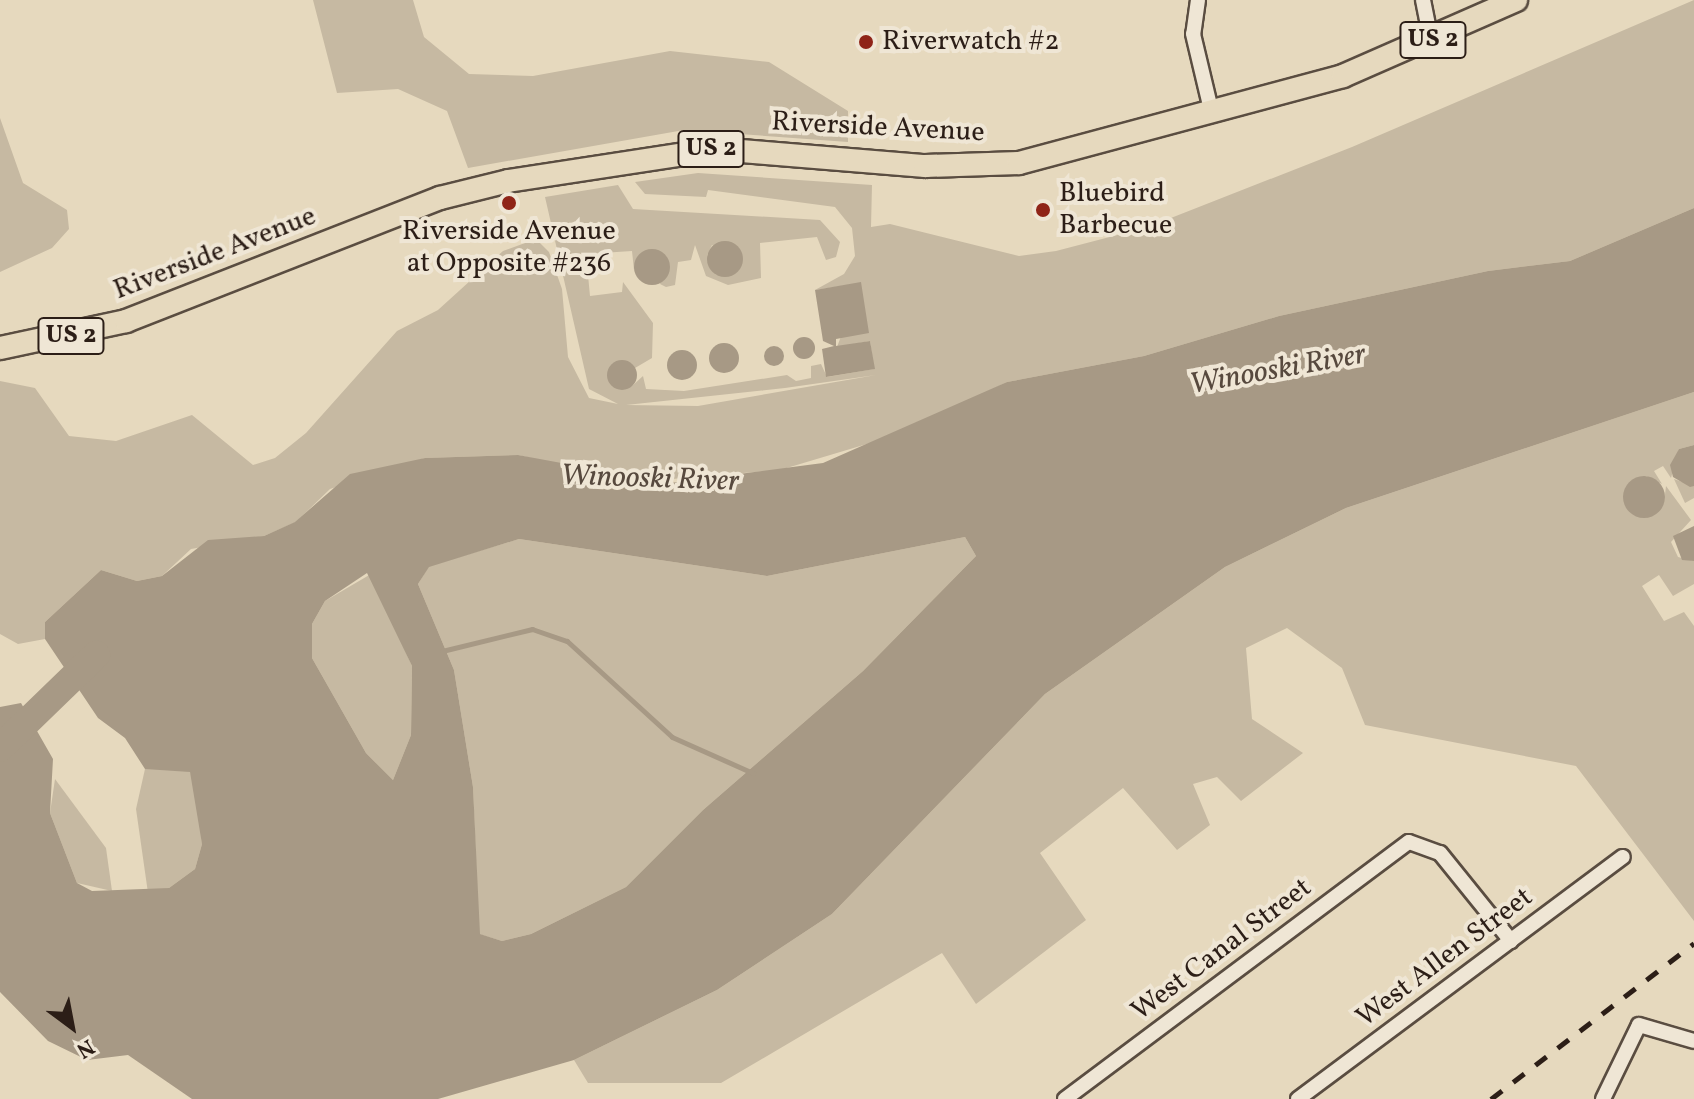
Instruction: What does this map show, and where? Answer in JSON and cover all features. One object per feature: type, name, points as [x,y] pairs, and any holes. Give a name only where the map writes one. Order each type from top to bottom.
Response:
[{"type":"main road","name":"Riverside Avenue","points":[[0,348],[113,325],[440,198],[564,170],[717,149],[986,166],[1212,114],[1343,76],[1431,40],[1516,0]]},
{"type":"street","points":[[1198,0],[1193,34],[1212,114]]},
{"type":"street","points":[[1423,0],[1431,40]]},
{"type":"street","name":"West Canal Street","points":[[1065,1099],[1409,842],[1440,853],[1511,941]]},
{"type":"street","name":"West Allen Street","points":[[1298,1099],[1623,857]]},
{"type":"street","points":[[1603,1099],[1639,1025],[1694,1041]]},
{"type":"shaded area","points":[[313,0],[413,0],[424,37],[469,74],[533,76],[670,51],[769,62],[848,111],[848,142],[684,130],[468,168],[447,111],[398,89],[337,93]]},
{"type":"shaded area","points":[[1694,0],[1694,208],[1570,261],[1488,271],[1279,316],[1144,356],[1007,382],[907,432],[780,470],[636,482],[518,455],[425,458],[330,489],[296,522],[264,536],[191,549],[162,576],[137,581],[101,570],[45,622],[45,639],[18,644],[0,634],[0,381],[35,388],[69,436],[116,441],[192,415],[253,465],[275,458],[306,433],[397,331],[438,310],[503,251],[536,239],[549,252],[562,289],[568,357],[589,398],[618,404],[589,389],[545,197],[618,185],[633,209],[820,220],[840,242],[836,257],[826,260],[817,237],[760,243],[761,278],[728,285],[706,276],[695,245],[691,260],[678,262],[675,285],[666,287],[660,284],[667,257],[656,250],[644,251],[634,270],[632,251],[586,254],[590,296],[622,292],[623,282],[653,323],[652,358],[635,368],[611,365],[613,387],[632,386],[643,376],[646,389],[684,391],[787,375],[796,381],[811,378],[811,366],[821,364],[827,377],[874,369],[870,341],[837,347],[861,283],[815,290],[844,274],[855,256],[852,228],[835,207],[708,190],[706,197],[645,194],[635,182],[698,173],[872,185],[871,227],[890,224],[1019,256],[1056,251],[1148,227],[1352,147]],"holes":[[[712,245],[741,266],[738,271],[716,275],[707,255]],[[876,375],[698,406],[626,405],[785,388]]]},
{"type":"shaded area","points":[[0,118],[23,183],[67,210],[69,229],[52,248],[0,272]]},
{"type":"shaded area","points":[[1694,392],[1694,445],[1679,449],[1671,478],[1663,466],[1654,471],[1662,484],[1646,476],[1631,513],[1643,517],[1664,503],[1666,486],[1691,520],[1671,542],[1678,557],[1694,561],[1694,584],[1673,596],[1659,575],[1642,586],[1664,621],[1684,612],[1694,626],[1694,921],[1576,766],[1365,725],[1342,668],[1287,628],[1246,648],[1252,719],[1303,753],[1241,801],[1217,777],[1193,784],[1210,825],[1177,850],[1123,788],[1040,853],[1086,920],[976,1004],[942,953],[721,1083],[588,1083],[574,1060],[717,990],[832,914],[1045,694],[1225,567],[1346,508]]},
{"type":"shaded area","points":[[1674,479],[1694,486],[1694,498],[1685,503]]},
{"type":"shaded area","points":[[965,537],[976,556],[863,671],[703,810],[626,887],[531,934],[502,941],[479,934],[473,787],[454,670],[418,584],[429,566],[519,539],[767,576]]},
{"type":"shaded area","points":[[371,574],[412,666],[411,735],[393,780],[366,753],[312,658],[312,624],[325,601]]},
{"type":"shaded area","points":[[176,766],[190,772],[199,790],[202,844],[195,869],[169,888],[148,893],[136,809],[145,769]]},
{"type":"shaded area","points":[[55,779],[106,848],[112,891],[77,883],[50,813]]},
{"type":"water","name":"Winooski River","points":[[1694,208],[1694,392],[1346,508],[1225,567],[1045,694],[832,914],[717,990],[574,1060],[438,1099],[192,1099],[128,1055],[87,1060],[48,1041],[0,992],[0,707],[21,703],[53,759],[50,813],[77,883],[92,891],[169,888],[195,869],[202,844],[190,772],[145,769],[125,738],[98,718],[45,639],[45,622],[101,570],[137,581],[162,576],[208,540],[264,536],[295,522],[350,474],[425,458],[518,455],[670,483],[823,463],[1007,382],[1144,356],[1279,316],[1488,271],[1570,261]],"holes":[[[965,537],[976,556],[863,671],[703,810],[626,887],[531,934],[502,941],[480,934],[473,787],[454,670],[418,584],[429,567],[519,539],[767,576]],[[367,573],[412,666],[411,735],[393,780],[366,753],[312,658],[312,624],[325,601]]]},
{"type":"water","points":[[725,241],[738,246],[743,259],[738,272],[725,277],[712,272],[707,259],[712,246]]},
{"type":"water","points":[[652,249],[665,254],[670,267],[665,280],[652,285],[639,280],[634,267],[639,254]]},
{"type":"water","points":[[861,282],[869,333],[836,339],[836,346],[870,341],[875,369],[826,377],[822,349],[834,346],[823,341],[815,290]]},
{"type":"water","points":[[804,337],[812,340],[815,348],[812,356],[804,359],[796,356],[793,348],[796,340]]},
{"type":"water","points":[[724,343],[730,344],[738,352],[738,364],[730,372],[724,373],[718,372],[710,364],[709,358],[710,352],[718,344]]},
{"type":"water","points":[[774,346],[781,349],[784,356],[781,363],[774,366],[767,363],[764,356],[767,349]]},
{"type":"water","points":[[682,350],[688,351],[696,359],[696,371],[688,379],[682,380],[676,379],[668,371],[667,365],[668,359],[676,351]]},
{"type":"water","points":[[622,360],[628,361],[636,369],[636,381],[628,389],[622,390],[616,389],[608,381],[607,375],[608,369],[616,361]]},
{"type":"water","points":[[1694,445],[1694,486],[1690,487],[1673,477],[1670,465],[1679,449]]},
{"type":"water","points":[[1644,476],[1659,482],[1665,497],[1659,512],[1644,518],[1629,512],[1623,497],[1629,482]]},
{"type":"water","points":[[1694,526],[1694,561],[1682,560],[1673,536]]},
{"type":"waterway","points":[[442,651],[532,629],[567,641],[672,737],[753,773]]},
{"type":"waterway","points":[[0,748],[96,655]]},
{"type":"railway","points":[[1491,1099],[1694,943]]},
{"type":"place","name":"Riverwatch #2","points":[[866,42]]},
{"type":"place","name":"Riverside Avenue at Opposite #236","points":[[509,203]]},
{"type":"place","name":"Bluebird Barbecue","points":[[1043,210]]}]
